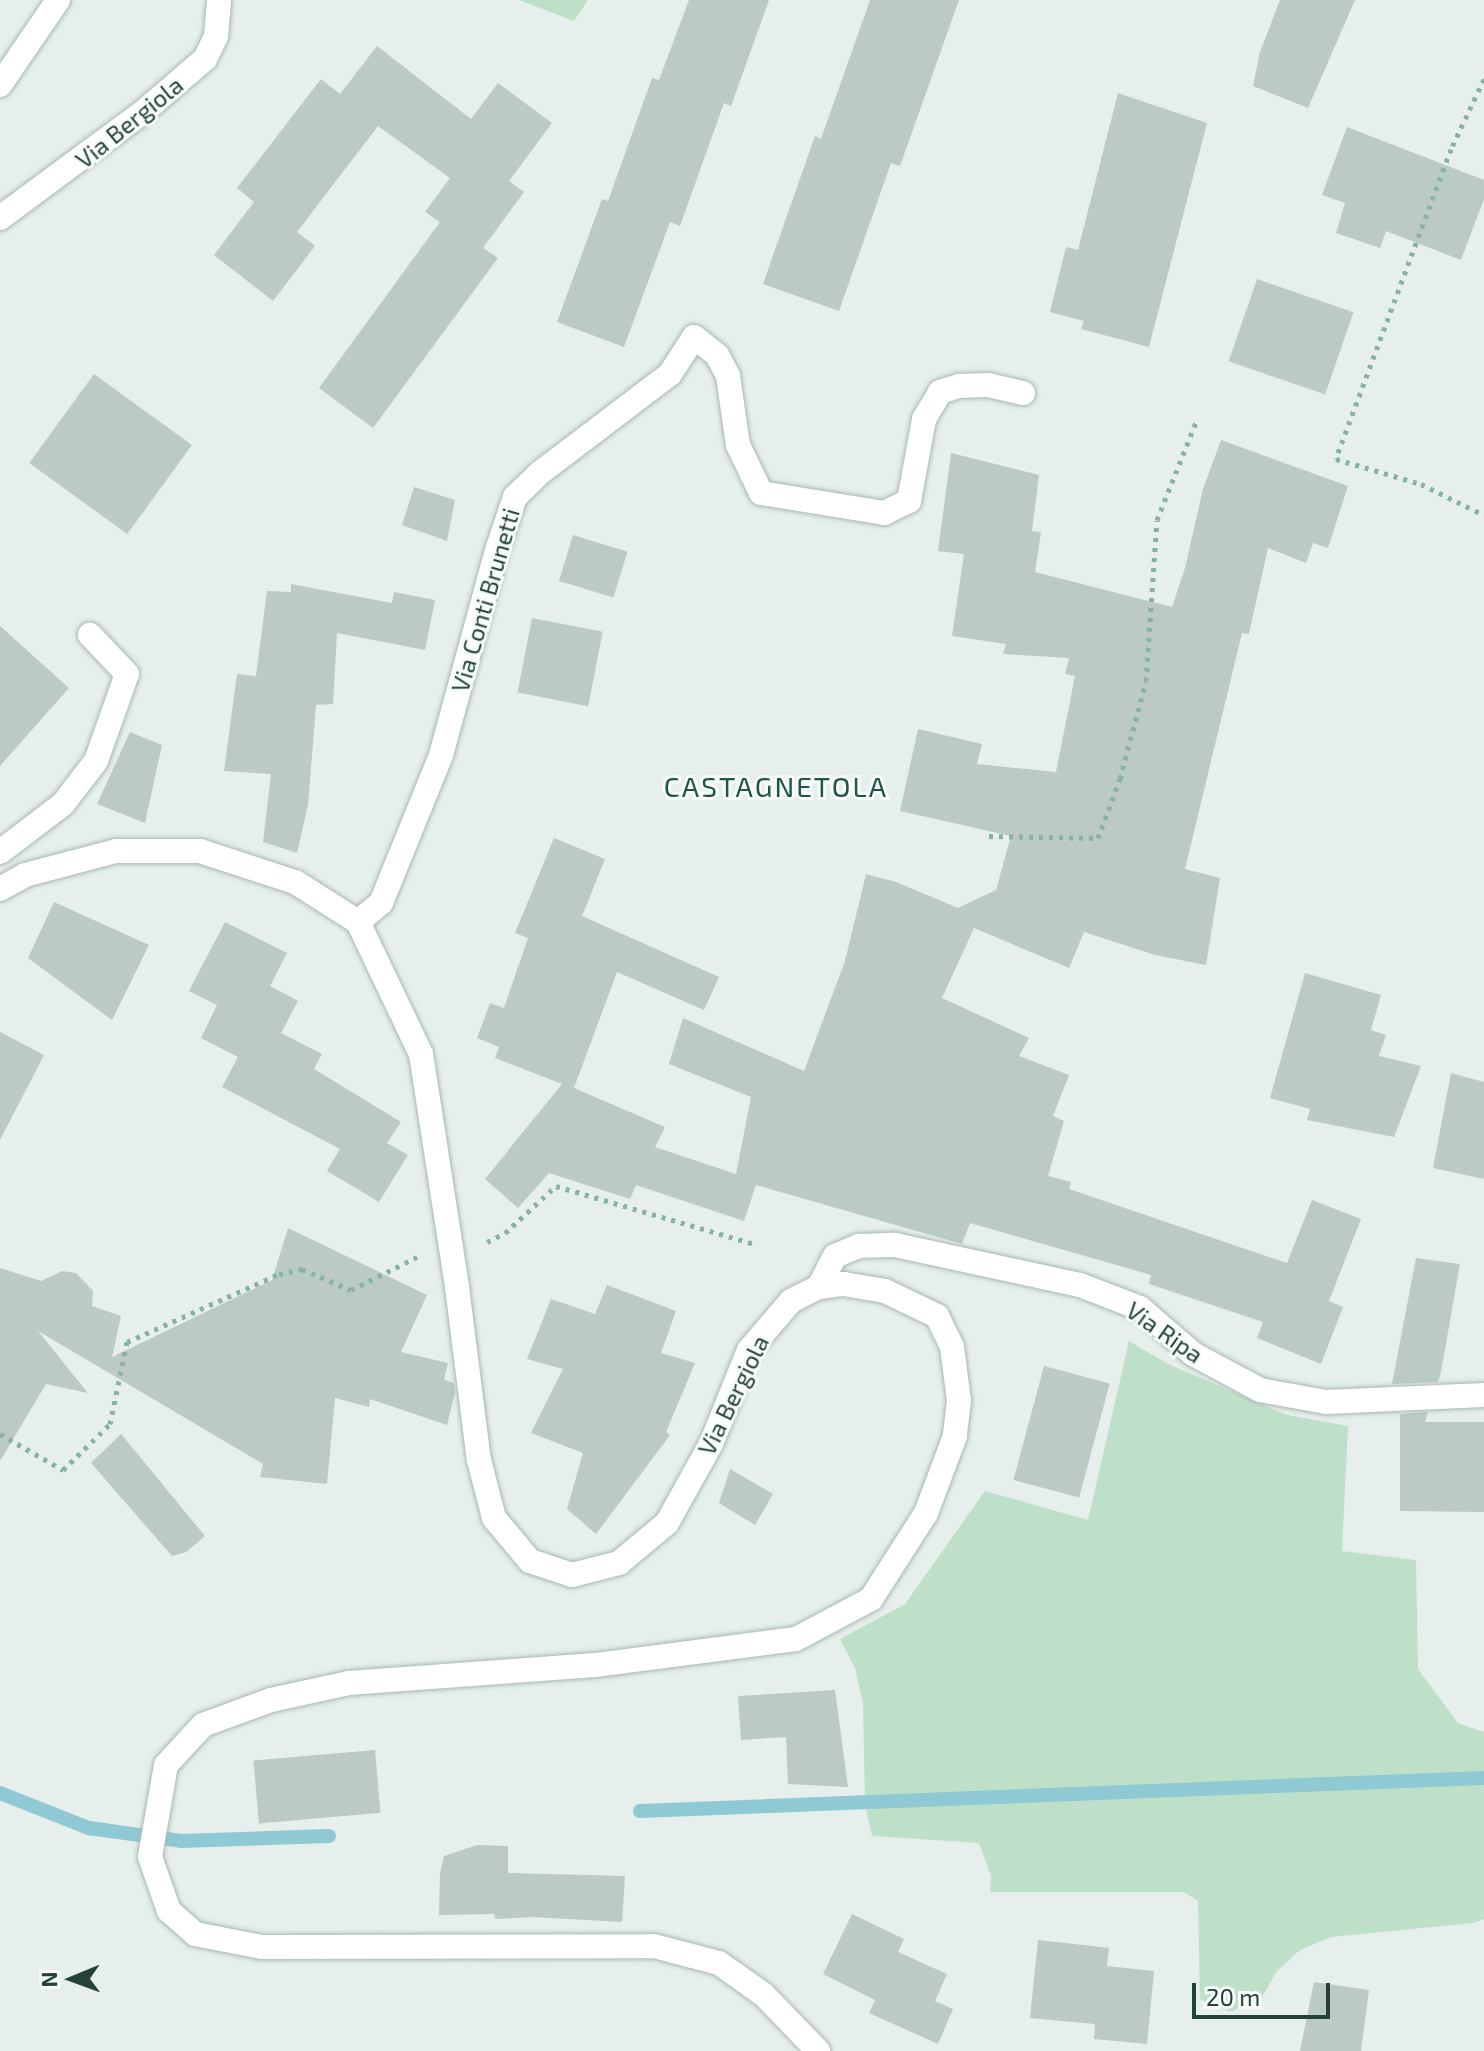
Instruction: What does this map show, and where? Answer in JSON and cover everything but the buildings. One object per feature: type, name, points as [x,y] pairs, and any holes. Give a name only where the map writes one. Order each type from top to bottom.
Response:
[{"type":"street","points":[[0,85],[58,0]]},
{"type":"street","name":"Via Bergiola","points":[[0,218],[98,148],[205,59],[216,36],[219,0]]},
{"type":"street","name":"Via Conti Brunetti","points":[[358,922],[381,903],[441,755],[498,547],[515,497],[541,472],[670,374],[694,337],[717,355],[728,376],[738,445],[761,493],[884,513],[909,501],[924,419],[940,392],[959,386],[988,385],[1023,393]]},
{"type":"street","points":[[0,852],[63,804],[96,761],[127,674],[90,635]]},
{"type":"street","points":[[0,889],[25,875],[116,851],[200,851],[295,882],[358,922]]},
{"type":"street","name":"Via Bergiola","points":[[358,922],[421,1054],[450,1239],[479,1460],[494,1518],[530,1561],[572,1575],[619,1563],[667,1523],[711,1444],[749,1350],[791,1301],[819,1287]]},
{"type":"street","name":"Via Ripa","points":[[819,1287],[835,1256],[859,1246],[895,1245],[1080,1285],[1140,1308],[1193,1354],[1260,1390],[1326,1402],[1484,1395]]},
{"type":"street","points":[[818,2051],[764,1995],[719,1963],[654,1946],[262,1947],[195,1934],[169,1911],[150,1857],[166,1765],[203,1725],[271,1700],[349,1683],[595,1665],[796,1639],[871,1599],[926,1513],[945,1471],[955,1436],[959,1401],[952,1347],[937,1316],[914,1302],[885,1291],[844,1284],[819,1287]]},
{"type":"path","points":[[1484,79],[1440,177],[1336,459],[1421,484],[1484,515]]},
{"type":"path","points":[[989,836],[1098,838],[1120,779],[1146,681],[1157,520],[1196,422]]},
{"type":"path","points":[[0,1434],[63,1470],[110,1424],[127,1342],[279,1274],[302,1269],[351,1290],[450,1239],[490,1242],[505,1233],[556,1186],[758,1245]]},
{"type":"green space","points":[[519,0],[588,0],[574,21]]},
{"type":"green space","points":[[1129,1341],[1168,1364],[1287,1415],[1348,1426],[1342,1551],[1416,1560],[1418,1669],[1458,1723],[1484,1732],[1484,1919],[1473,1923],[1331,1937],[1300,1950],[1277,1971],[1261,1999],[1230,2012],[1200,1999],[1198,1901],[1184,1892],[990,1892],[991,1876],[979,1843],[872,1836],[865,1804],[863,1703],[855,1668],[840,1639],[905,1604],[985,1491],[1088,1520]]},
{"type":"waterway","points":[[640,1811],[1484,1778]]},
{"type":"waterway","points":[[0,1793],[89,1828],[181,1841],[329,1836]]},
{"type":"district","name":"CASTAGNETOLA","points":[[776,786]]}]
